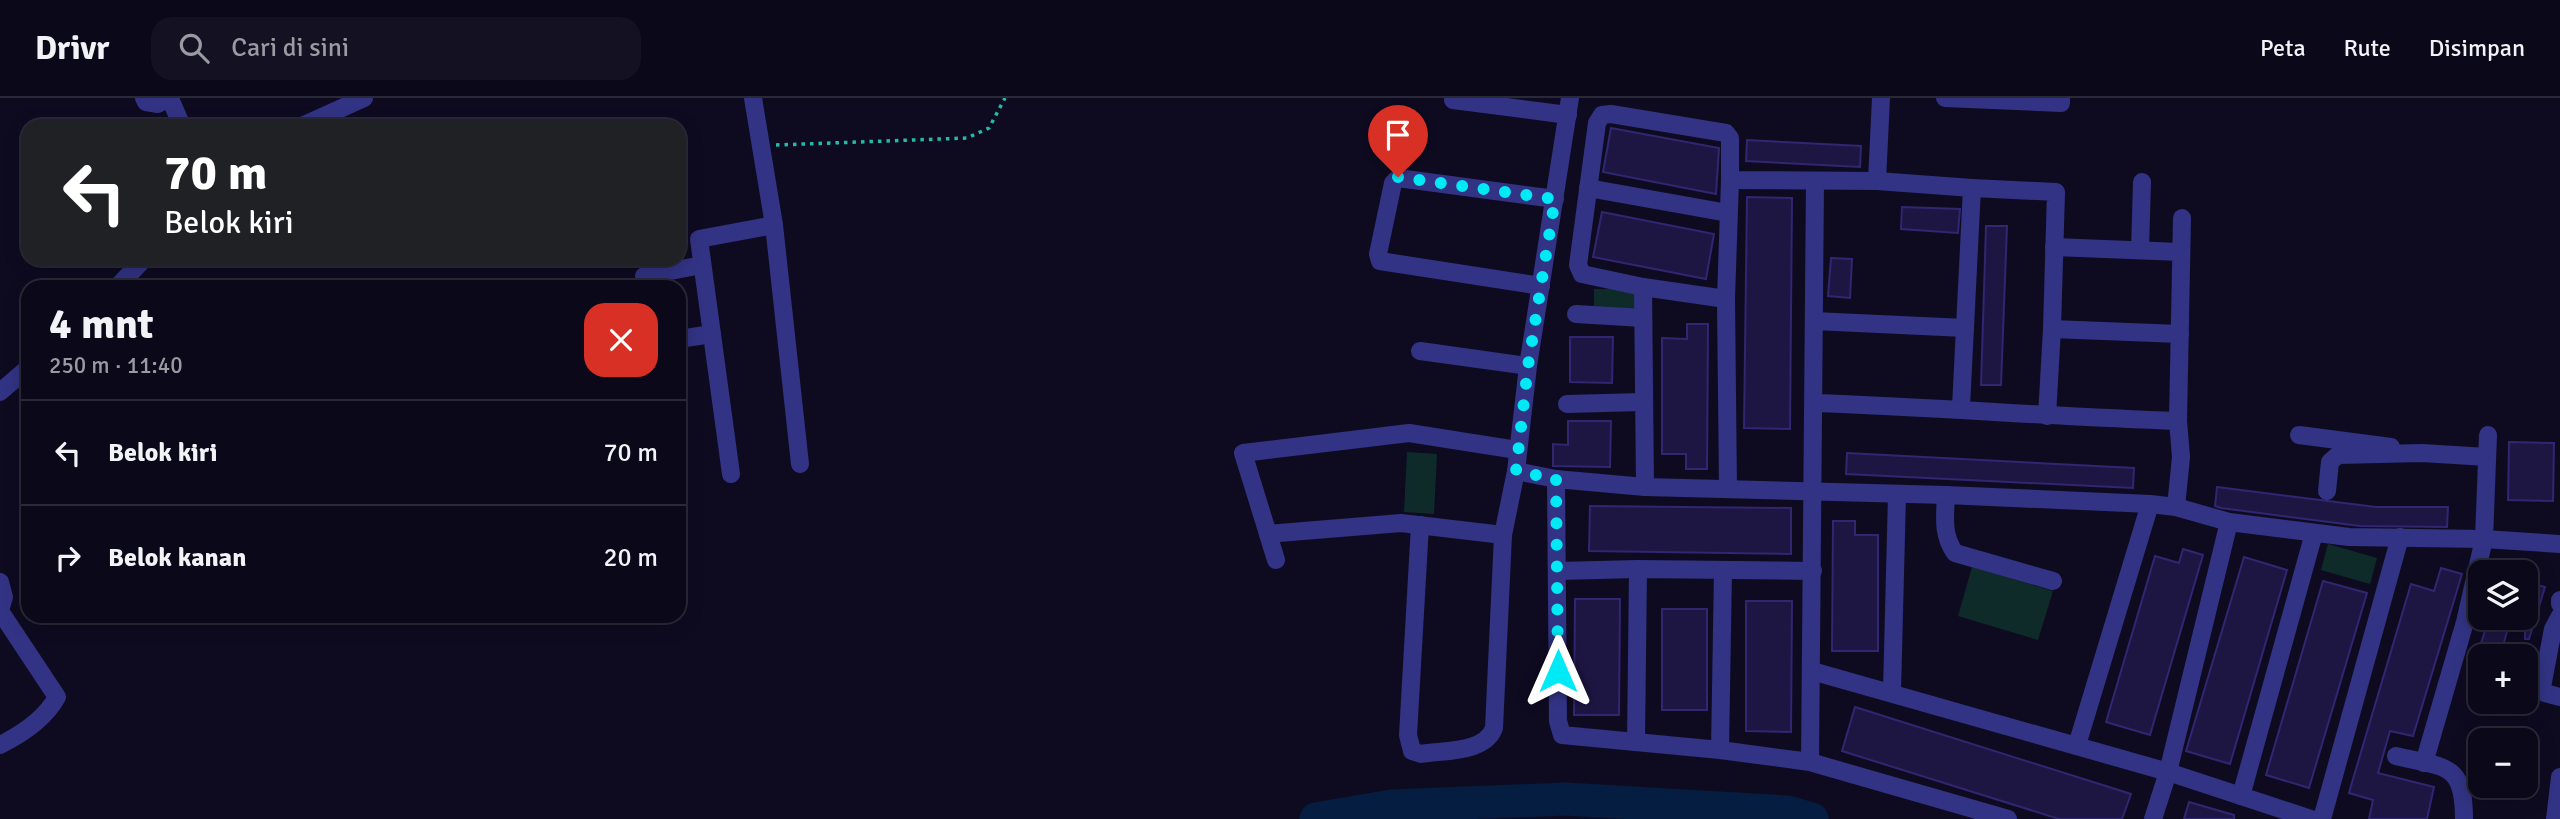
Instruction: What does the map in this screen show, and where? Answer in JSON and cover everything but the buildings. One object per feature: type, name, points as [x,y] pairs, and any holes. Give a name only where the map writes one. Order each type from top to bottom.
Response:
[{"type":"street","points":[[144,98],[146,102],[158,104],[166,99],[171,101],[179,119]]},
{"type":"street","points":[[318,119],[364,98]]},
{"type":"street","points":[[753,98],[774,225],[800,464]]},
{"type":"street","points":[[1877,181],[1881,98]]},
{"type":"street","points":[[1945,98],[2061,103],[2061,98]]},
{"type":"street","points":[[1420,525],[1408,735],[1412,751],[1421,754],[1476,745],[1492,736],[1494,728],[1503,535],[1516,471],[1528,366],[1569,106],[1453,100]]},
{"type":"street","points":[[1726,299],[1643,287],[1582,274],[1578,265],[1597,123],[1602,115],[1611,114],[1726,133],[1730,138],[1726,299],[1728,489]]},
{"type":"street","points":[[1541,286],[1380,261],[1378,254],[1393,183],[1398,177],[1555,199]]},
{"type":"street","points":[[1730,180],[1877,181],[2056,192],[2047,416]]},
{"type":"street","points":[[1810,762],[1815,181]]},
{"type":"street","points":[[2140,250],[2142,182]]},
{"type":"street","points":[[1588,188],[1728,213]]},
{"type":"street","points":[[1961,407],[1972,188]]},
{"type":"street","points":[[2176,507],[2181,457],[2178,421],[2182,218]]},
{"type":"street","points":[[731,474],[699,239],[774,225]]},
{"type":"street","points":[[2054,247],[2181,251]]},
{"type":"street","points":[[644,276],[702,265]]},
{"type":"street","points":[[124,280],[137,266]]},
{"type":"street","points":[[1643,287],[1642,402],[1645,487]]},
{"type":"street","points":[[1576,314],[1643,317]]},
{"type":"street","points":[[1814,321],[1965,328]]},
{"type":"street","points":[[2052,328],[2179,334]]},
{"type":"street","points":[[686,338],[712,334]]},
{"type":"street","points":[[1420,351],[1528,366]]},
{"type":"street","points":[[0,392],[21,374]]},
{"type":"street","points":[[1567,404],[1642,402]]},
{"type":"street","points":[[1814,403],[1961,407],[2047,416],[2178,421]]},
{"type":"street","points":[[1276,560],[1243,453],[1409,433],[1517,450]]},
{"type":"street","points":[[2300,435],[2422,453],[2487,457]]},
{"type":"street","points":[[2424,763],[2465,622],[2484,539],[2488,435]]},
{"type":"street","points":[[2326,491],[2333,458],[2332,439]]},
{"type":"street","points":[[2333,458],[2422,453]]},
{"type":"street","points":[[1516,471],[1556,479],[1645,487],[1946,495],[2150,504],[2176,507],[2229,522],[2349,537],[2484,539],[2560,544]]},
{"type":"street","points":[[1556,479],[1560,733],[1572,738],[1720,750],[1810,762],[2008,819]]},
{"type":"street","points":[[1892,691],[1897,495]]},
{"type":"street","points":[[1946,495],[1944,523],[1948,542],[1955,553],[2053,581]]},
{"type":"street","points":[[2077,745],[2150,504]]},
{"type":"street","points":[[2153,819],[2168,772],[2229,522]]},
{"type":"street","points":[[1268,534],[1401,523],[1503,535]]},
{"type":"street","points":[[2241,796],[2314,533]]},
{"type":"street","points":[[2322,819],[2400,537]]},
{"type":"street","points":[[1636,742],[1638,569]]},
{"type":"street","points":[[1720,750],[1723,570]]},
{"type":"street","points":[[1558,571],[1813,571]]},
{"type":"street","points":[[0,582],[4,597],[0,611],[57,696],[51,707],[20,735],[0,745]]},
{"type":"street","points":[[2560,616],[2553,629],[2542,687],[2546,693],[2560,697]]},
{"type":"street","points":[[1812,671],[1892,691],[2077,745],[2311,819]]},
{"type":"street","points":[[2396,755],[2459,777],[2463,790],[2464,819]]},
{"type":"street","points":[[2555,819],[2560,777]]},
{"type":"path","points":[[761,145],[967,138],[989,128],[1005,98]]},
{"type":"green space","points":[[1594,289],[1635,289],[1635,309],[1594,309]]},
{"type":"green space","points":[[1407,452],[1437,454],[1434,514],[1404,512]]},
{"type":"green space","points":[[2328,544],[2377,558],[2370,584],[2321,570]]},
{"type":"green space","points":[[1972,567],[2053,591],[2038,640],[1958,616]]},
{"type":"waterway","points":[[1316,819],[1391,806],[1565,799],[1788,812],[1812,819]]},
{"type":"route","points":[[1398,177],[1555,199],[1528,366],[1516,471],[1556,479],[1558,671]]}]
